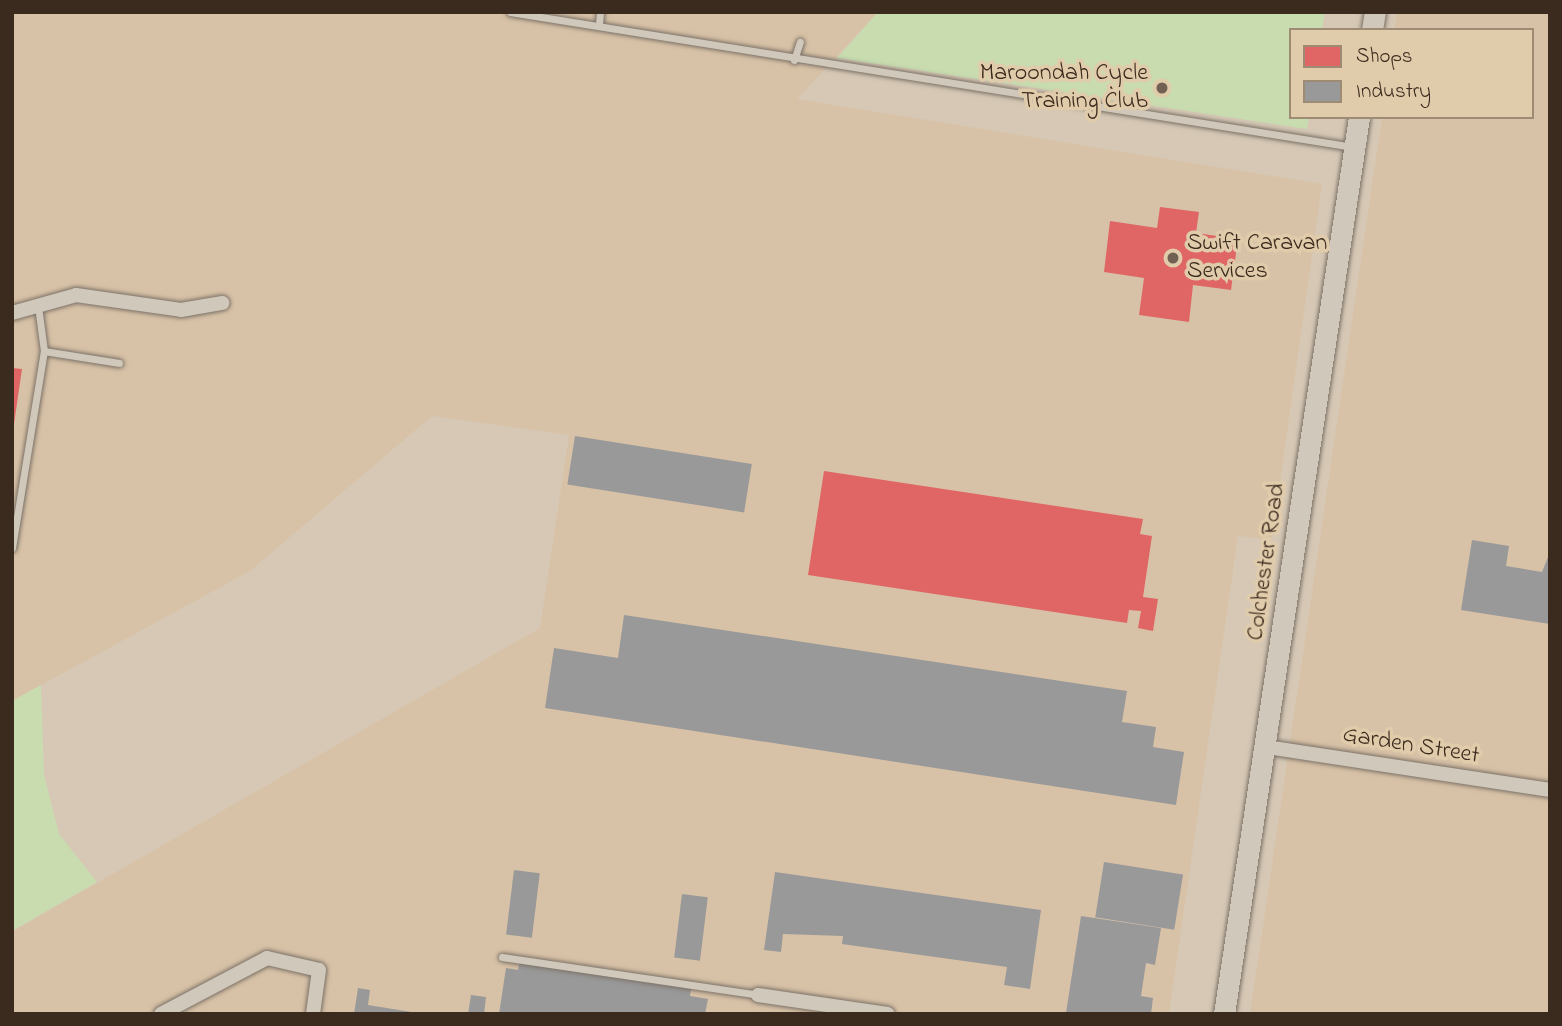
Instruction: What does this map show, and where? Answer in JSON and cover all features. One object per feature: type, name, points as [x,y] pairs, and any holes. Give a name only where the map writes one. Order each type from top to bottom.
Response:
[{"type":"main road","name":"Colchester Road","points":[[1224,1014],[1359,119]]},
{"type":"street","points":[[12,313],[37,302],[76,295],[181,310],[222,303]]},
{"type":"street","name":"Garden Street","points":[[1266,747],[1550,790]]},
{"type":"street","points":[[161,1014],[268,958],[319,971],[313,1014]]},
{"type":"street","points":[[758,995],[888,1014]]},
{"type":"lane","points":[[510,12],[599,24],[794,60],[1354,147]]},
{"type":"lane","points":[[599,24],[600,12]]},
{"type":"lane","points":[[794,60],[800,42]]},
{"type":"lane","points":[[12,548],[44,351],[37,302]]},
{"type":"lane","points":[[44,351],[119,363]]},
{"type":"lane","points":[[502,957],[758,995]]},
{"type":"shaded area","points":[[12,12],[878,12],[797,99],[1322,184],[1272,540],[1238,536],[1169,1014],[12,1014],[12,932],[540,628],[569,435],[432,416],[250,571],[12,701]]},
{"type":"shaded area","points":[[1397,12],[1550,12],[1550,1014],[1250,1014],[1382,119],[1534,119],[1534,28],[1394,28]]},
{"type":"green space","name":"Maroondah Cycle Training Club","points":[[878,12],[1325,12],[1322,28],[1289,28],[1289,119],[1309,119],[1307,129],[837,58]]},
{"type":"green space","points":[[41,685],[44,775],[59,834],[97,882],[12,931],[12,701]]},
{"type":"building: Shops","points":[[1160,207],[1199,212],[1196,233],[1238,239],[1231,290],[1193,285],[1189,322],[1139,315],[1144,278],[1104,272],[1110,221],[1157,228]]},
{"type":"building: Shops","points":[[12,368],[22,369],[14,424],[12,424]]},
{"type":"building: Shops","points":[[824,471],[1143,519],[1140,534],[1152,536],[1143,597],[1158,599],[1153,631],[1138,628],[1141,611],[1129,610],[1127,623],[808,575]]},
{"type":"building: Industry","points":[[575,436],[752,464],[744,512],[567,484]]},
{"type":"building: Industry","points":[[1472,540],[1509,546],[1506,566],[1542,572],[1550,552],[1550,624],[1461,610]]},
{"type":"building: Industry","points":[[624,615],[1127,691],[1122,722],[1156,727],[1153,747],[1184,752],[1176,805],[545,708],[554,648],[618,658]]},
{"type":"building: Industry","points":[[1104,862],[1183,875],[1174,930],[1095,917]]},
{"type":"building: Industry","points":[[514,870],[540,873],[532,938],[506,935]]},
{"type":"building: Industry","points":[[775,872],[1041,910],[1030,989],[1004,985],[1007,967],[842,944],[843,936],[783,934],[781,952],[764,950]]},
{"type":"building: Industry","points":[[682,894],[708,897],[700,961],[674,958]]},
{"type":"building: Industry","points":[[1081,916],[1161,928],[1155,965],[1146,963],[1141,996],[1153,998],[1151,1014],[1066,1013]]},
{"type":"building: Industry","points":[[520,958],[692,984],[690,996],[708,999],[705,1014],[499,1014],[506,968],[518,970]]},
{"type":"building: Industry","points":[[358,988],[370,990],[368,1005],[424,1014],[354,1014]]},
{"type":"building: Industry","points":[[471,995],[486,997],[484,1014],[468,1014]]},
{"type":"place","name":"Maroondah Cycle Training Club","points":[[1162,88]]},
{"type":"place","name":"Swift Caravan Services","points":[[1173,258]]}]
